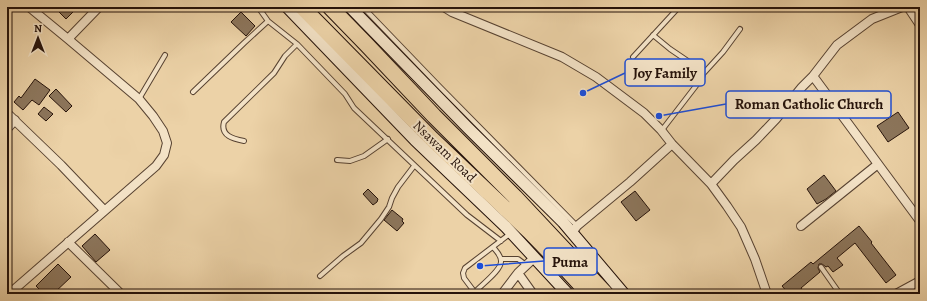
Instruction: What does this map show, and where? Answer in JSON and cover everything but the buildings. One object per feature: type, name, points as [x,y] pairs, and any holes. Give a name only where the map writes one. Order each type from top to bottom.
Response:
[{"type":"highway","name":"Nsawam Road","points":[[302,7],[432,139],[528,231],[589,294]]},
{"type":"highway","name":"Nsawam Road","points":[[330,7],[434,116],[510,192],[606,294]]},
{"type":"main road","points":[[287,7],[415,140],[511,233],[530,262],[568,294]]},
{"type":"main road","points":[[350,7],[468,128],[563,222],[574,229],[624,294]]},
{"type":"street","points":[[9,294],[156,166],[164,155],[166,143],[163,131],[153,116],[138,99],[29,7]]},
{"type":"street","points":[[68,39],[98,7]]},
{"type":"street","points":[[444,7],[452,12],[562,57],[596,77],[644,113],[711,184],[727,206],[741,227],[755,260],[766,293]]},
{"type":"street","points":[[711,184],[771,125],[813,76],[837,45],[872,19],[902,7]]},
{"type":"street","points":[[908,7],[920,25]]},
{"type":"street","points":[[813,76],[920,221]]},
{"type":"street","points":[[7,112],[104,210]]},
{"type":"street","points":[[7,130],[15,120]]},
{"type":"street","points":[[574,229],[672,144]]},
{"type":"street","points":[[801,226],[878,164]]},
{"type":"street","points":[[68,242],[121,294]]},
{"type":"street","points":[[502,294],[518,273],[530,262]]},
{"type":"street","points":[[518,273],[533,294]]},
{"type":"street","points":[[896,294],[920,281]]},
{"type":"lane","points":[[258,7],[268,21],[297,44],[345,94],[354,108],[467,215],[500,241]]},
{"type":"lane","points":[[363,7],[574,229]]},
{"type":"lane","points":[[633,57],[679,7]]},
{"type":"lane","points":[[193,92],[268,21]]},
{"type":"lane","points":[[661,130],[702,78],[703,74],[723,52],[740,29]]},
{"type":"lane","points":[[654,35],[670,49],[700,70],[703,74]]},
{"type":"lane","points":[[244,141],[230,138],[224,130],[224,122],[274,72],[285,56],[297,44]]},
{"type":"lane","points":[[138,99],[165,55]]},
{"type":"lane","points":[[338,160],[350,161],[364,156],[388,139]]},
{"type":"lane","points":[[320,276],[361,243],[381,219],[389,207],[398,187],[414,166]]},
{"type":"lane","points":[[493,247],[501,259],[499,269],[475,293],[464,278],[463,273],[465,268],[511,233]]},
{"type":"lane","points":[[501,259],[518,259],[530,262]]},
{"type":"lane","points":[[821,267],[840,294]]},
{"type":"place","name":"Joy Family","points":[[583,93]]},
{"type":"place","name":"Roman Catholic Church","points":[[659,116]]},
{"type":"place","name":"Puma","points":[[480,266]]}]
